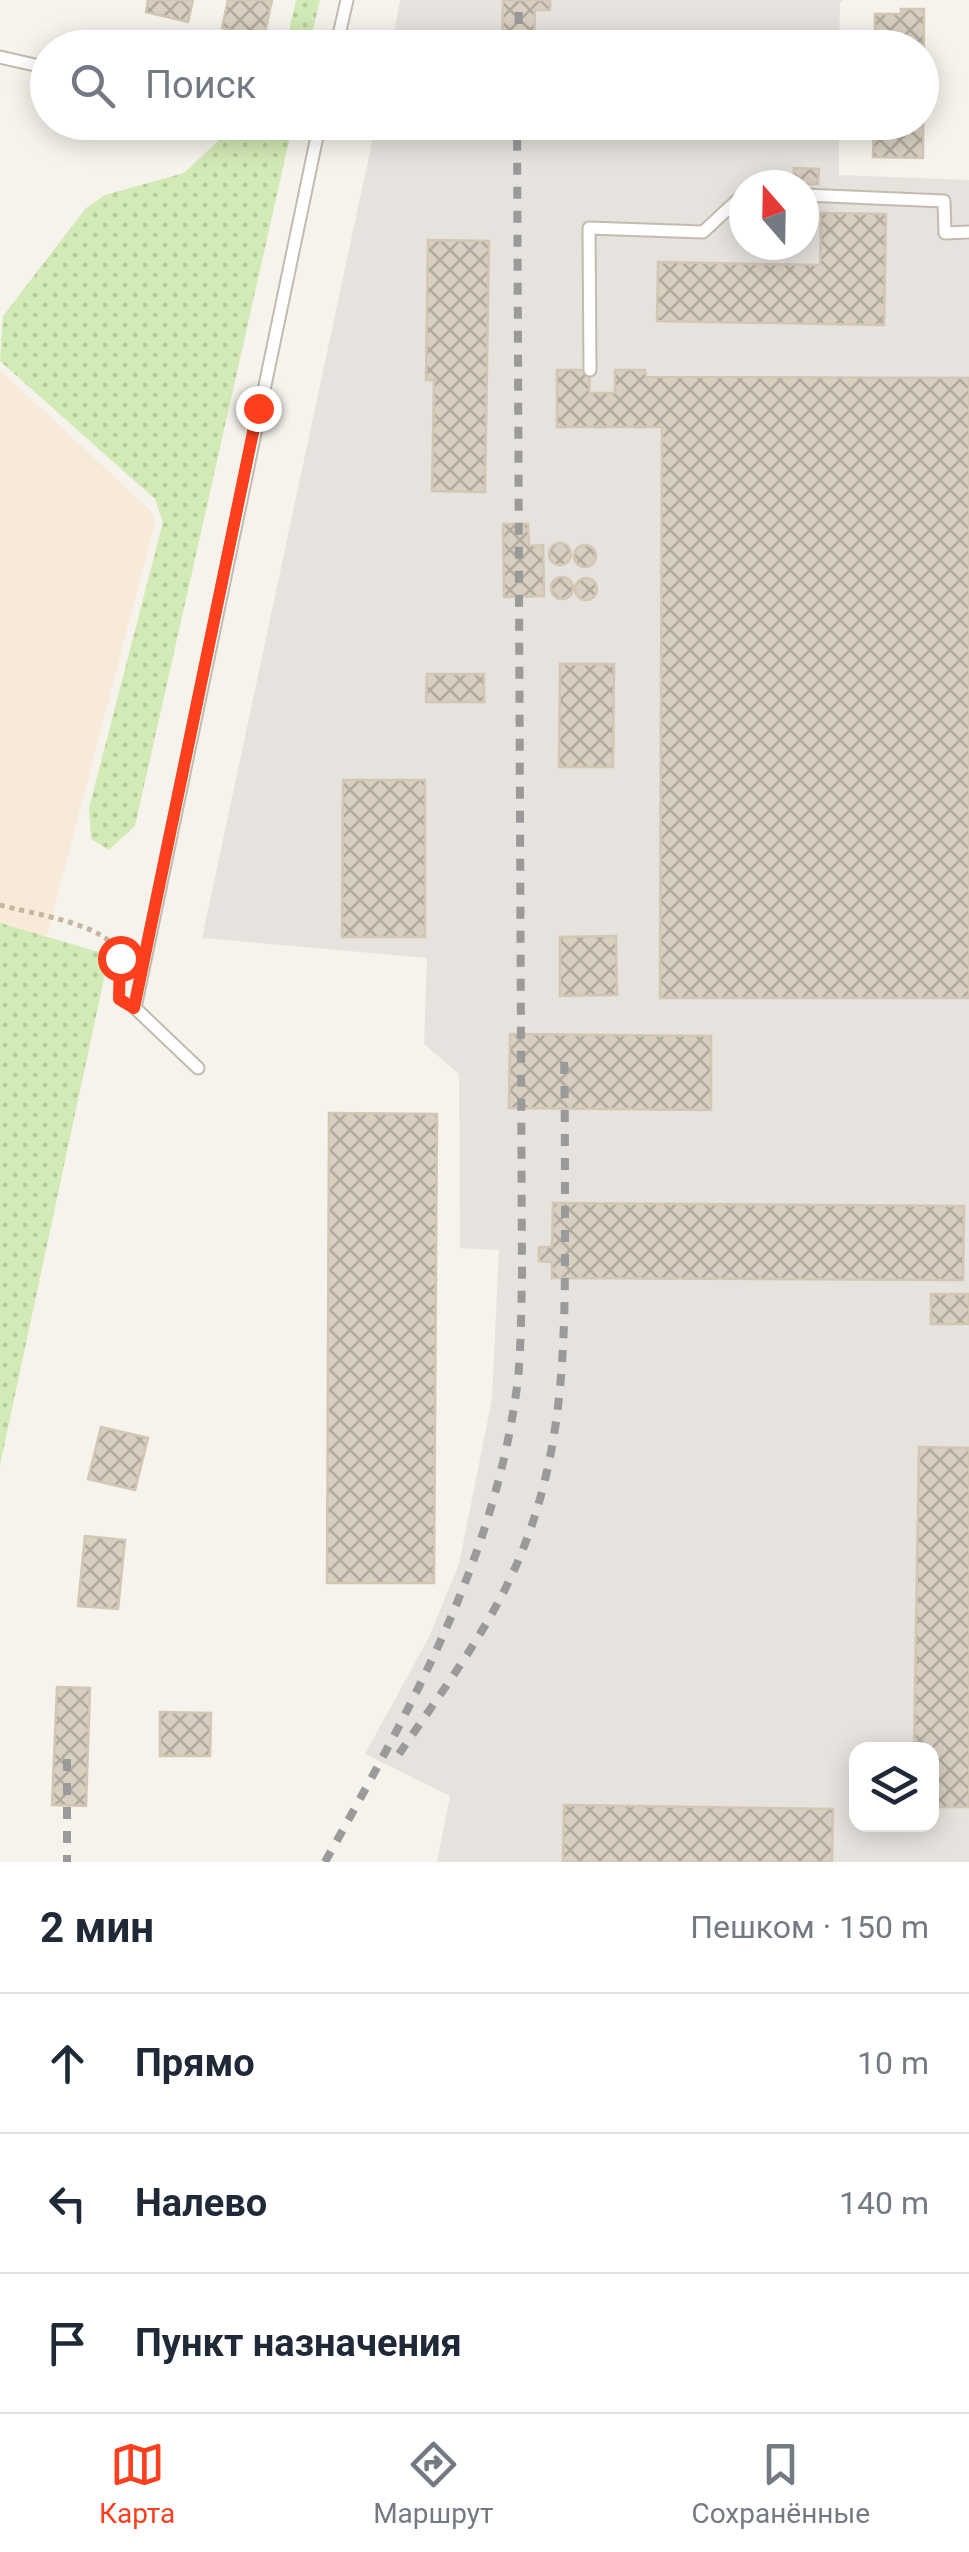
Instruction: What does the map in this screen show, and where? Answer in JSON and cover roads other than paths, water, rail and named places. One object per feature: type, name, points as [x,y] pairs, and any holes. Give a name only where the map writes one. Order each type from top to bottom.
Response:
[{"type":"lane","points":[[340,30],[346,0]]},
{"type":"lane","points":[[0,57],[30,64]]},
{"type":"lane","points":[[198,1068],[134,1008],[316,140]]},
{"type":"lane","points":[[819,196],[944,201],[945,233],[969,232]]},
{"type":"lane","points":[[590,370],[589,228],[703,232],[729,208]]},
{"type":"railway","points":[[518,30],[519,0]]},
{"type":"railway","points":[[325,1862],[418,1689],[470,1570],[491,1509],[518,1379],[522,1280],[517,140]]},
{"type":"railway","points":[[399,1754],[496,1607],[521,1554],[546,1477],[559,1400],[564,1321],[564,1052]]},
{"type":"railway","points":[[67,1759],[67,1862]]}]
